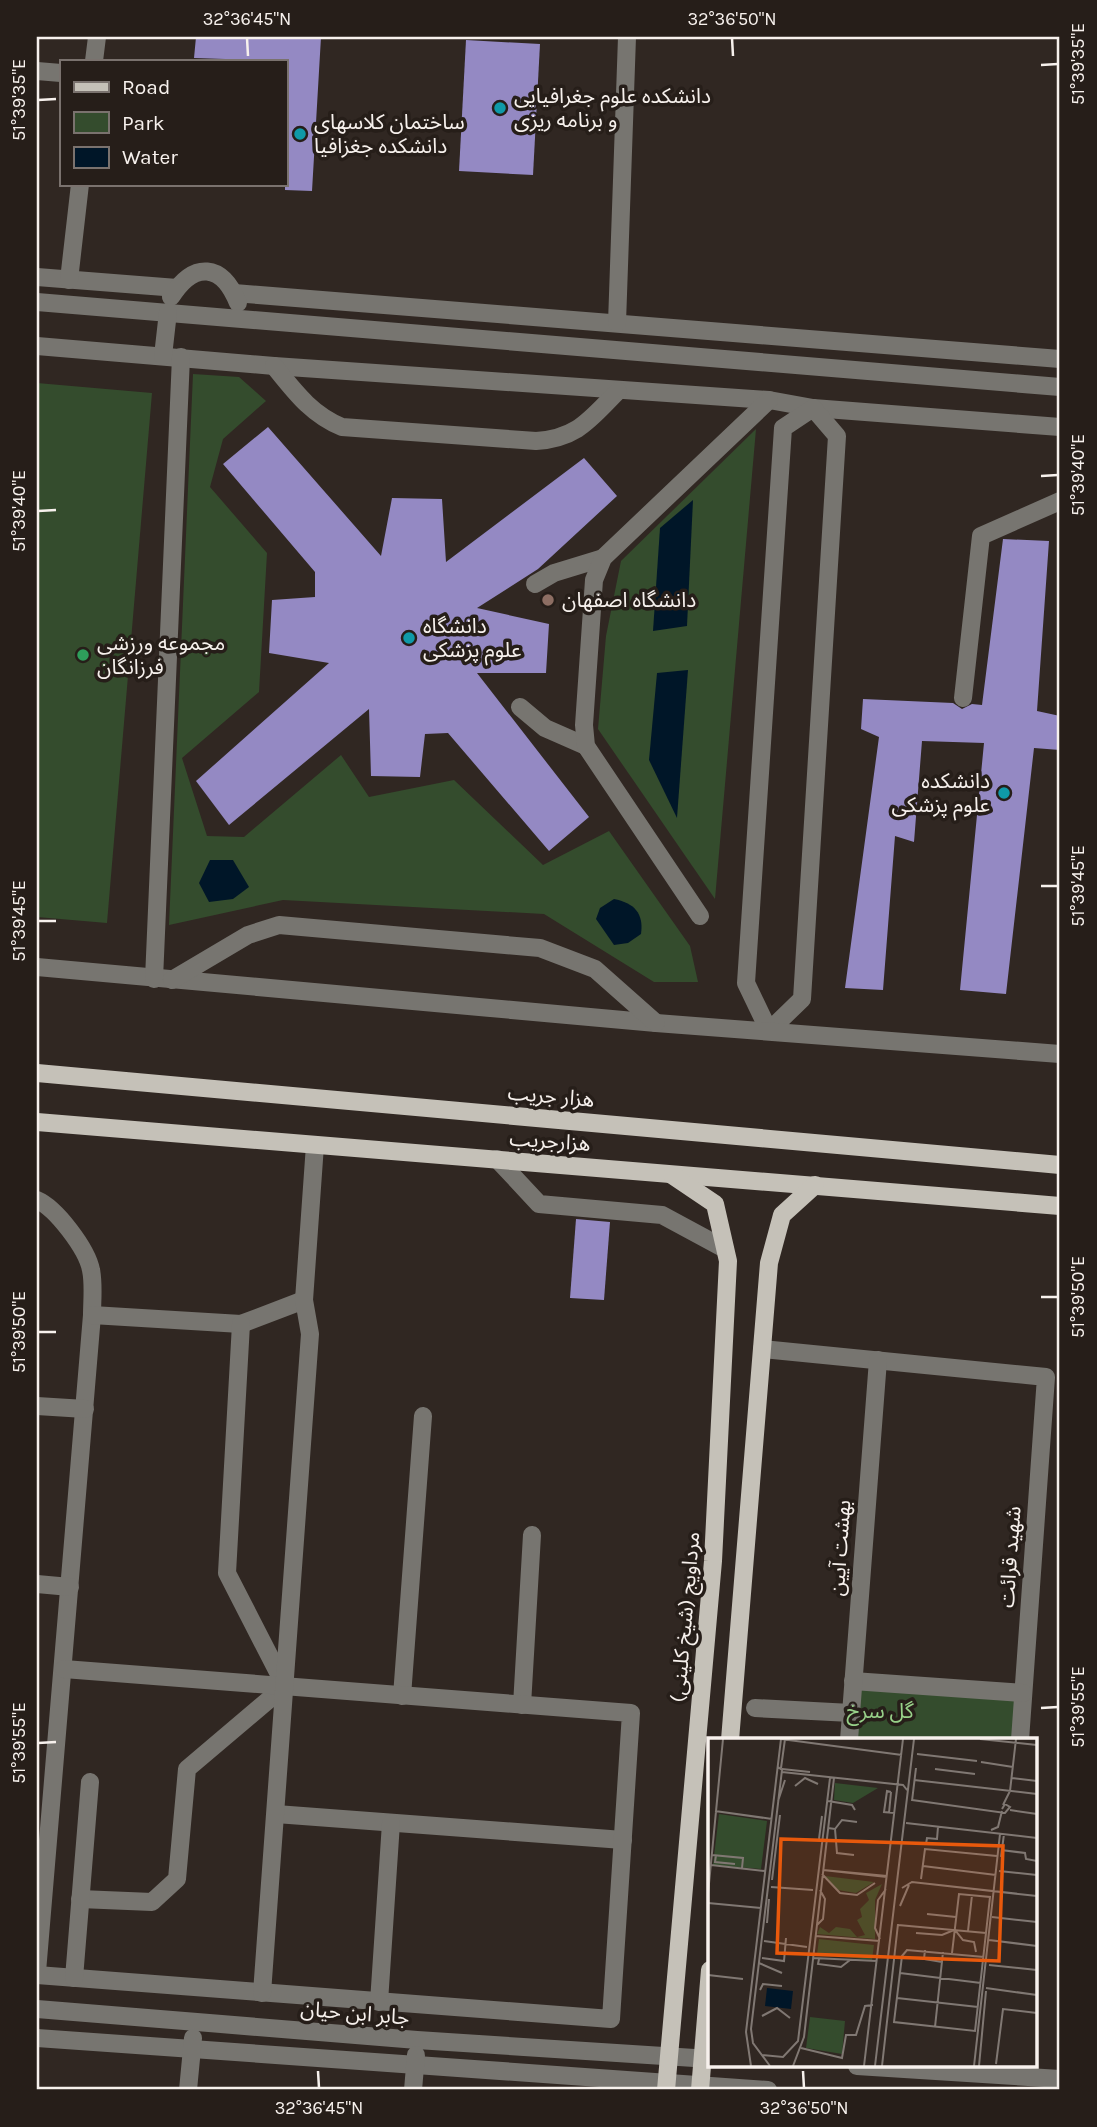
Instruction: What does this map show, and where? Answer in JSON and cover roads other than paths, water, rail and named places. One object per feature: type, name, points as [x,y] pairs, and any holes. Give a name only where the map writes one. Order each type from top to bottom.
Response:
[{"type":"main road","name":"هزار جریب","points":[[37,1073],[1060,1165]]},
{"type":"main road","name":"هزارجریب","points":[[37,1122],[1060,1206]]},
{"type":"main road","name":"مرداویج (شیخ کلینی)","points":[[666,2087],[713,1561],[728,1261],[715,1204],[669,1173]]},
{"type":"main road","points":[[730,1738],[769,1263],[782,1215],[815,1185]]},
{"type":"main road","points":[[713,1561],[744,1564]]},
{"type":"main road","points":[[700,2089],[707,2059],[708,2029]]},
{"type":"street","points":[[94,60],[97,37]]},
{"type":"street","points":[[617,323],[627,37]]},
{"type":"street","points":[[37,71],[60,73]]},
{"type":"street","points":[[69,280],[80,186]]},
{"type":"street","points":[[163,979],[172,356],[165,312],[177,288],[195,272],[210,271],[221,276],[234,293],[243,318]]},
{"type":"street","points":[[37,277],[177,288]]},
{"type":"street","points":[[234,293],[1060,359]]},
{"type":"street","points":[[37,302],[1060,387]]},
{"type":"street","points":[[37,346],[274,366],[769,400],[813,408],[1060,427]]},
{"type":"street","points":[[274,366],[321,419],[342,427],[508,439],[558,439],[578,431],[618,391]]},
{"type":"street","points":[[700,916],[586,746],[584,725],[594,580],[603,558],[769,400]]},
{"type":"street","points":[[769,1031],[802,999],[837,436],[813,408]]},
{"type":"street","points":[[769,1031],[746,983],[782,442],[783,428],[813,408]]},
{"type":"street","points":[[963,698],[981,536],[1060,501]]},
{"type":"street","points":[[535,584],[554,573],[603,558]]},
{"type":"street","points":[[520,706],[545,728],[586,746]]},
{"type":"street","points":[[163,979],[248,935],[279,926],[540,948],[595,970],[656,1023]]},
{"type":"street","points":[[37,967],[656,1023],[1060,1054]]},
{"type":"street","points":[[262,1993],[310,1334],[304,1300],[315,1144]]},
{"type":"street","points":[[497,1159],[539,1203],[662,1215],[725,1249]]},
{"type":"street","points":[[37,1200],[46,1204],[73,1235],[91,1268],[92,1315],[37,1974],[611,2019],[631,1713],[64,1669]]},
{"type":"street","points":[[92,1315],[241,1324],[304,1300]]},
{"type":"street","points":[[241,1324],[227,1573],[285,1686]]},
{"type":"street","points":[[762,1349],[878,1360]]},
{"type":"street","name":"شهید قرائت","points":[[878,1360],[1046,1377],[1020,1738]]},
{"type":"street","name":"بهشت آیین","points":[[849,1738],[878,1360]]},
{"type":"street","points":[[37,1406],[85,1409]]},
{"type":"street","points":[[402,1696],[423,1416]]},
{"type":"street","points":[[523,1705],[532,1535]]},
{"type":"street","points":[[37,1584],[71,1587]]},
{"type":"street","points":[[853,1681],[1023,1693]]},
{"type":"street","points":[[80,1899],[152,1902],[177,1879],[187,1769],[285,1686]]},
{"type":"street","points":[[755,1708],[851,1713]]},
{"type":"street","points":[[74,1978],[90,1782]]},
{"type":"street","points":[[276,1814],[623,1840]]},
{"type":"street","points":[[379,2002],[391,1823]]},
{"type":"street","name":"جابر ابن حیان","points":[[37,2010],[417,2040],[707,2059]]},
{"type":"street","points":[[188,2090],[194,2022]]},
{"type":"street","points":[[37,2038],[666,2087],[768,2090]]},
{"type":"street","points":[[413,2090],[417,2040]]},
{"type":"street","points":[[928,2068],[999,2070],[1060,2079]]},
{"type":"water","points":[[693,500],[687,626],[653,631],[660,528]]},
{"type":"water","points":[[688,670],[677,818],[649,760],[657,673]]},
{"type":"water","points":[[210,860],[233,860],[249,887],[233,899],[209,902],[199,883]]},
{"type":"water","points":[[614,899],[632,906],[641,920],[641,934],[628,943],[614,945],[596,919],[600,908]]},
{"type":"place","name":"دانشکده علوم جغرافیایی و برنامه ریزی","points":[[500,108]]},
{"type":"place","name":"ساختمان کلاسهای دانشکده جغزافیا","points":[[300,134]]},
{"type":"place","name":"دانشگاه اصفهان","points":[[548,600]]},
{"type":"place","name":"دانشگاه علوم پزشکی","points":[[409,638]]},
{"type":"place","name":"مجموعه ورزشی فرزانگان","points":[[83,655]]},
{"type":"place","name":"دانشکده علوم پزشکی","points":[[1004,793]]},
{"type":"park label","name":"گل سرخ","points":[[880,1711]]}]
